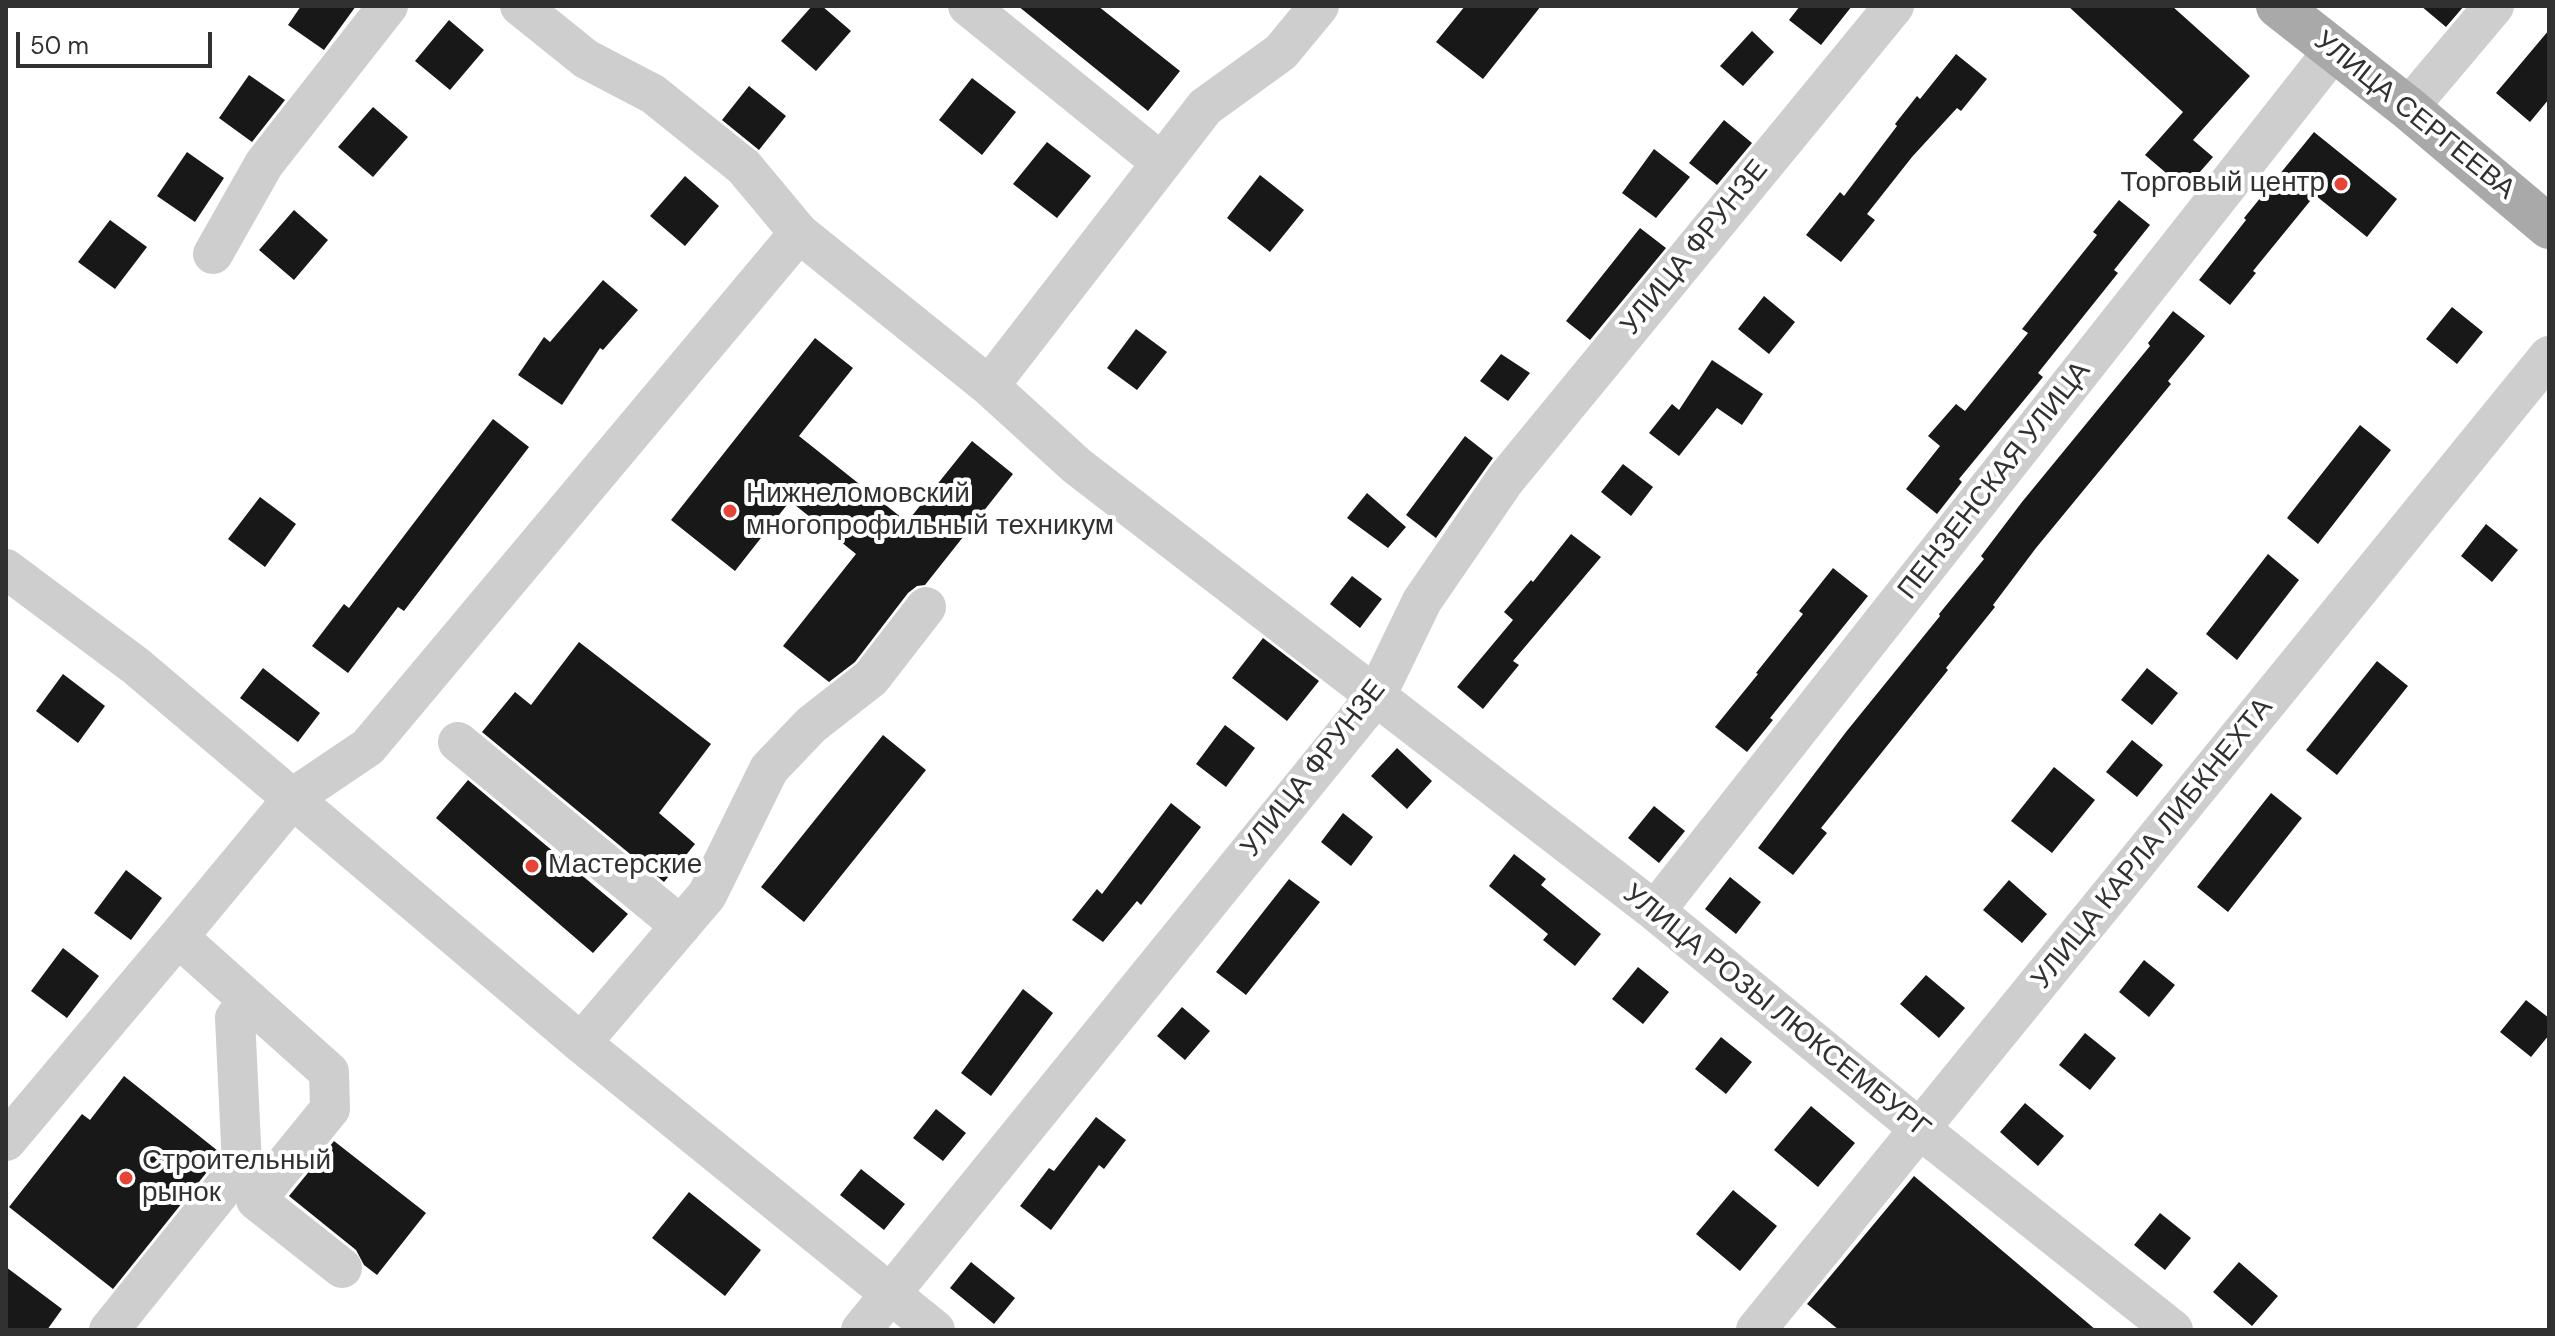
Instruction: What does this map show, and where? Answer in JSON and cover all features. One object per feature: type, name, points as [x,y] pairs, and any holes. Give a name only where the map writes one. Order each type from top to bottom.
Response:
[{"type":"main road","name":"УЛИЦА СЕРГЕЕВА","points":[[2278,6],[2408,108],[2549,227]]},
{"type":"street","points":[[213,254],[264,164],[388,6]]},
{"type":"street","name":"УЛИЦА РОЗЫ ЛЮКСЕМБУРГ","points":[[520,6],[586,59],[653,94],[744,167],[799,233],[989,386],[1077,466],[1655,911],[1921,1130],[2173,1330]]},
{"type":"street","points":[[968,6],[1162,163]]},
{"type":"street","points":[[989,386],[1205,107],[1281,52],[1319,6]]},
{"type":"street","name":"УЛИЦА ФРУНЗЕ","points":[[861,1330],[1376,696],[1422,601],[1505,480],[1894,6]]},
{"type":"street","points":[[2408,108],[2494,6]]},
{"type":"street","name":"ПЕНЗЕНСКАЯ УЛИЦА","points":[[1655,911],[2334,50]]},
{"type":"street","points":[[6,1141],[294,797],[368,747],[799,233]]},
{"type":"street","name":"УЛИЦА КАРЛА ЛИБКНЕХТА","points":[[1756,1330],[2549,356]]},
{"type":"street","points":[[6,569],[136,666],[581,1043],[935,1330]]},
{"type":"street","points":[[581,1043],[707,895],[769,769],[811,725],[871,678],[926,607]]},
{"type":"street","points":[[458,742],[681,926]]},
{"type":"street","points":[[178,937],[329,1072],[330,1109],[256,1200],[342,1268]]},
{"type":"street","points":[[109,1330],[242,1165],[235,1018],[249,1000]]},
{"type":"building","points":[[301,6],[356,6],[324,50],[288,25]]},
{"type":"building","points":[[812,6],[822,6],[851,31],[816,71],[781,41]]},
{"type":"building","points":[[1018,6],[1098,6],[1180,71],[1148,111]]},
{"type":"building","points":[[1465,6],[1541,6],[1483,79],[1436,42]]},
{"type":"building","points":[[1800,6],[1852,6],[1821,45],[1789,20]]},
{"type":"building","points":[[2068,6],[2172,6],[2250,76],[2193,140],[2213,157],[2185,189],[2145,155],[2183,112]]},
{"type":"building","points":[[2421,6],[2464,6],[2446,27]]},
{"type":"building","points":[[449,20],[484,50],[450,90],[415,61]]},
{"type":"building","points":[[2549,30],[2549,99],[2530,122],[2496,93]]},
{"type":"building","points":[[1752,31],[1774,52],[1743,86],[1720,66]]},
{"type":"building","points":[[1956,54],[1987,79],[1961,111],[1957,108],[1912,157],[1867,214],[1875,220],[1841,262],[1806,235],[1840,192],[1844,196],[1917,96],[1920,99]]},
{"type":"building","points":[[249,75],[285,100],[252,142],[219,118]]},
{"type":"building","points":[[972,78],[1016,112],[982,155],[939,120]]},
{"type":"building","points":[[749,86],[786,116],[759,150],[722,120]]},
{"type":"building","points":[[373,107],[408,137],[373,177],[338,147]]},
{"type":"building","points":[[1724,120],[1752,143],[1717,185],[1689,163]]},
{"type":"building","points":[[2314,132],[2397,199],[2367,237],[2315,195],[2253,271],[2256,273],[2230,305],[2199,280],[2246,220],[2244,218]]},
{"type":"building","points":[[1047,142],[1091,176],[1057,218],[1013,184]]},
{"type":"building","points":[[1654,149],[1690,177],[1656,218],[1622,193]]},
{"type":"building","points":[[187,152],[224,178],[195,222],[157,196]]},
{"type":"building","points":[[1260,175],[1304,210],[1270,252],[1227,218]]},
{"type":"building","points":[[685,176],[719,206],[685,246],[650,216]]},
{"type":"building","points":[[2119,200],[2150,225],[2114,270],[2118,273],[2038,373],[2043,377],[1959,479],[1962,482],[1937,514],[1906,489],[1940,446],[1928,436],[1956,404],[1965,411],[2028,333],[2022,329],[2097,235],[2093,232]]},
{"type":"building","points":[[294,210],[328,240],[294,280],[259,250]]},
{"type":"building","points":[[110,220],[147,247],[115,289],[78,262]]},
{"type":"building","points":[[1640,228],[1666,248],[1590,340],[1566,321]]},
{"type":"building","points":[[603,280],[638,310],[603,350],[600,348],[562,405],[518,375],[544,337],[550,342]]},
{"type":"building","points":[[1764,296],[1795,322],[1769,354],[1738,329]]},
{"type":"building","points":[[2452,307],[2483,332],[2457,364],[2426,339]]},
{"type":"building","points":[[2173,311],[2205,336],[2168,381],[2171,384],[2036,548],[1993,605],[1995,607],[1946,668],[1948,670],[1821,828],[1827,833],[1793,875],[1758,848],[1984,559],[1981,556],[2022,502],[2150,346],[2148,343]]},
{"type":"building","points":[[1136,329],[1167,352],[1137,390],[1107,368]]},
{"type":"building","name":"Нижнеломовский многопрофильный техникум","points":[[815,338],[853,368],[799,436],[907,522],[972,441],[1013,474],[925,585],[917,586],[908,593],[855,662],[829,682],[783,646],[856,554],[790,501],[735,571],[671,520]]},
{"type":"building","points":[[1501,354],[1530,373],[1508,401],[1480,381]]},
{"type":"building","points":[[1712,360],[1763,394],[1742,425],[1717,408],[1679,456],[1649,433],[1672,404],[1679,410]]},
{"type":"building","points":[[493,419],[529,447],[404,611],[398,607],[348,673],[312,646],[344,604],[349,608]]},
{"type":"building","points":[[2360,425],[2391,450],[2318,544],[2287,518]]},
{"type":"building","points":[[1465,436],[1493,458],[1436,538],[1406,515]]},
{"type":"building","points":[[1623,464],[1653,487],[1631,516],[1601,492]]},
{"type":"building","points":[[1367,493],[1406,527],[1388,548],[1347,518]]},
{"type":"building","points":[[260,497],[296,524],[265,567],[228,539]]},
{"type":"building","points":[[2486,524],[2518,550],[2492,582],[2461,556]]},
{"type":"building","points":[[1571,534],[1601,557],[1513,661],[1519,665],[1483,709],[1457,687],[1513,620],[1504,612],[1531,580],[1533,582]]},
{"type":"building","points":[[2268,554],[2299,580],[2237,660],[2206,634]]},
{"type":"building","points":[[1833,568],[1868,596],[1770,718],[1773,720],[1747,752],[1715,727],[1803,614],[1799,611]]},
{"type":"building","points":[[1352,576],[1382,599],[1360,628],[1330,604]]},
{"type":"building","points":[[1263,638],[1319,681],[1287,721],[1232,678]]},
{"type":"building","points":[[579,642],[711,744],[659,813],[695,844],[664,882],[482,732],[515,692],[531,705]]},
{"type":"building","points":[[2377,661],[2408,686],[2337,775],[2306,750]]},
{"type":"building","points":[[263,668],[320,713],[298,742],[240,698]]},
{"type":"building","points":[[2147,668],[2178,693],[2152,725],[2121,700]]},
{"type":"building","points":[[63,674],[105,706],[78,743],[36,711]]},
{"type":"building","points":[[1225,725],[1255,748],[1226,787],[1196,764]]},
{"type":"building","points":[[883,735],[926,770],[804,922],[761,887]]},
{"type":"building","points":[[2132,740],[2163,765],[2137,797],[2106,772]]},
{"type":"building","points":[[1397,748],[1432,781],[1407,809],[1371,776]]},
{"type":"building","points":[[2054,767],[2095,800],[2052,853],[2011,821]]},
{"type":"building","name":"Мастерские","points":[[468,780],[628,914],[593,953],[436,818]]},
{"type":"building","points":[[2271,793],[2302,818],[2228,912],[2197,887]]},
{"type":"building","points":[[1171,803],[1201,827],[1141,905],[1137,901],[1103,942],[1072,920],[1097,889],[1102,894]]},
{"type":"building","points":[[1654,806],[1685,831],[1659,863],[1628,838]]},
{"type":"building","points":[[1343,813],[1373,837],[1351,866],[1321,842]]},
{"type":"building","points":[[1514,854],[1546,879],[1541,885],[1601,934],[1575,966],[1543,940],[1548,934],[1489,886]]},
{"type":"building","points":[[126,870],[162,898],[131,940],[94,913]]},
{"type":"building","points":[[1730,877],[1761,902],[1736,934],[1705,909]]},
{"type":"building","points":[[1289,879],[1320,902],[1246,995],[1216,972]]},
{"type":"building","points":[[2009,880],[2047,914],[2022,943],[1983,910]]},
{"type":"building","points":[[63,948],[99,976],[67,1018],[31,991]]},
{"type":"building","points":[[2144,960],[2175,985],[2149,1017],[2119,992]]},
{"type":"building","points":[[1638,967],[1669,992],[1643,1024],[1612,999]]},
{"type":"building","points":[[1926,975],[1965,1008],[1939,1038],[1900,1004]]},
{"type":"building","points":[[1023,989],[1053,1013],[991,1096],[961,1073]]},
{"type":"building","points":[[2526,1000],[2549,1018],[2549,1035],[2531,1057],[2500,1032]]},
{"type":"building","points":[[1182,1007],[1210,1031],[1185,1060],[1157,1036]]},
{"type":"building","points":[[2085,1033],[2116,1058],[2090,1090],[2059,1065]]},
{"type":"building","points":[[1721,1037],[1752,1062],[1726,1094],[1695,1069]]},
{"type":"building","name":"Строительный рынок","points":[[124,1076],[218,1151],[219,1157],[113,1289],[9,1207],[82,1114],[90,1120]]},
{"type":"building","points":[[2025,1103],[2064,1136],[2038,1166],[2000,1132]]},
{"type":"building","points":[[1811,1106],[1855,1143],[1818,1187],[1774,1150]]},
{"type":"building","points":[[936,1109],[966,1133],[943,1161],[913,1138]]},
{"type":"building","points":[[1096,1117],[1126,1140],[1104,1169],[1099,1165],[1051,1230],[1020,1206],[1049,1168],[1054,1171]]},
{"type":"building","points":[[334,1141],[426,1213],[377,1275],[364,1265],[356,1250],[289,1196]]},
{"type":"building","points":[[861,1169],[905,1204],[884,1230],[840,1195]]},
{"type":"building","points":[[1914,1176],[2096,1330],[1839,1330],[1807,1304]]},
{"type":"building","points":[[1733,1190],[1777,1226],[1740,1271],[1696,1234]]},
{"type":"building","points":[[689,1192],[761,1250],[725,1296],[652,1238]]},
{"type":"building","points":[[2160,1213],[2191,1238],[2165,1270],[2134,1245]]},
{"type":"building","points":[[971,1262],[1015,1298],[994,1324],[950,1288]]},
{"type":"building","points":[[2239,1262],[2278,1296],[2252,1326],[2213,1292]]},
{"type":"building","points":[[6,1267],[62,1309],[47,1330],[6,1330]]},
{"type":"place","name":"Торговый центр","points":[[2341,184]]},
{"type":"place","name":"Нижнеломовский многопрофильный техникум","points":[[730,511]]},
{"type":"place","name":"Мастерские","points":[[532,866]]},
{"type":"place","name":"Строительный рынок","points":[[126,1178]]}]
